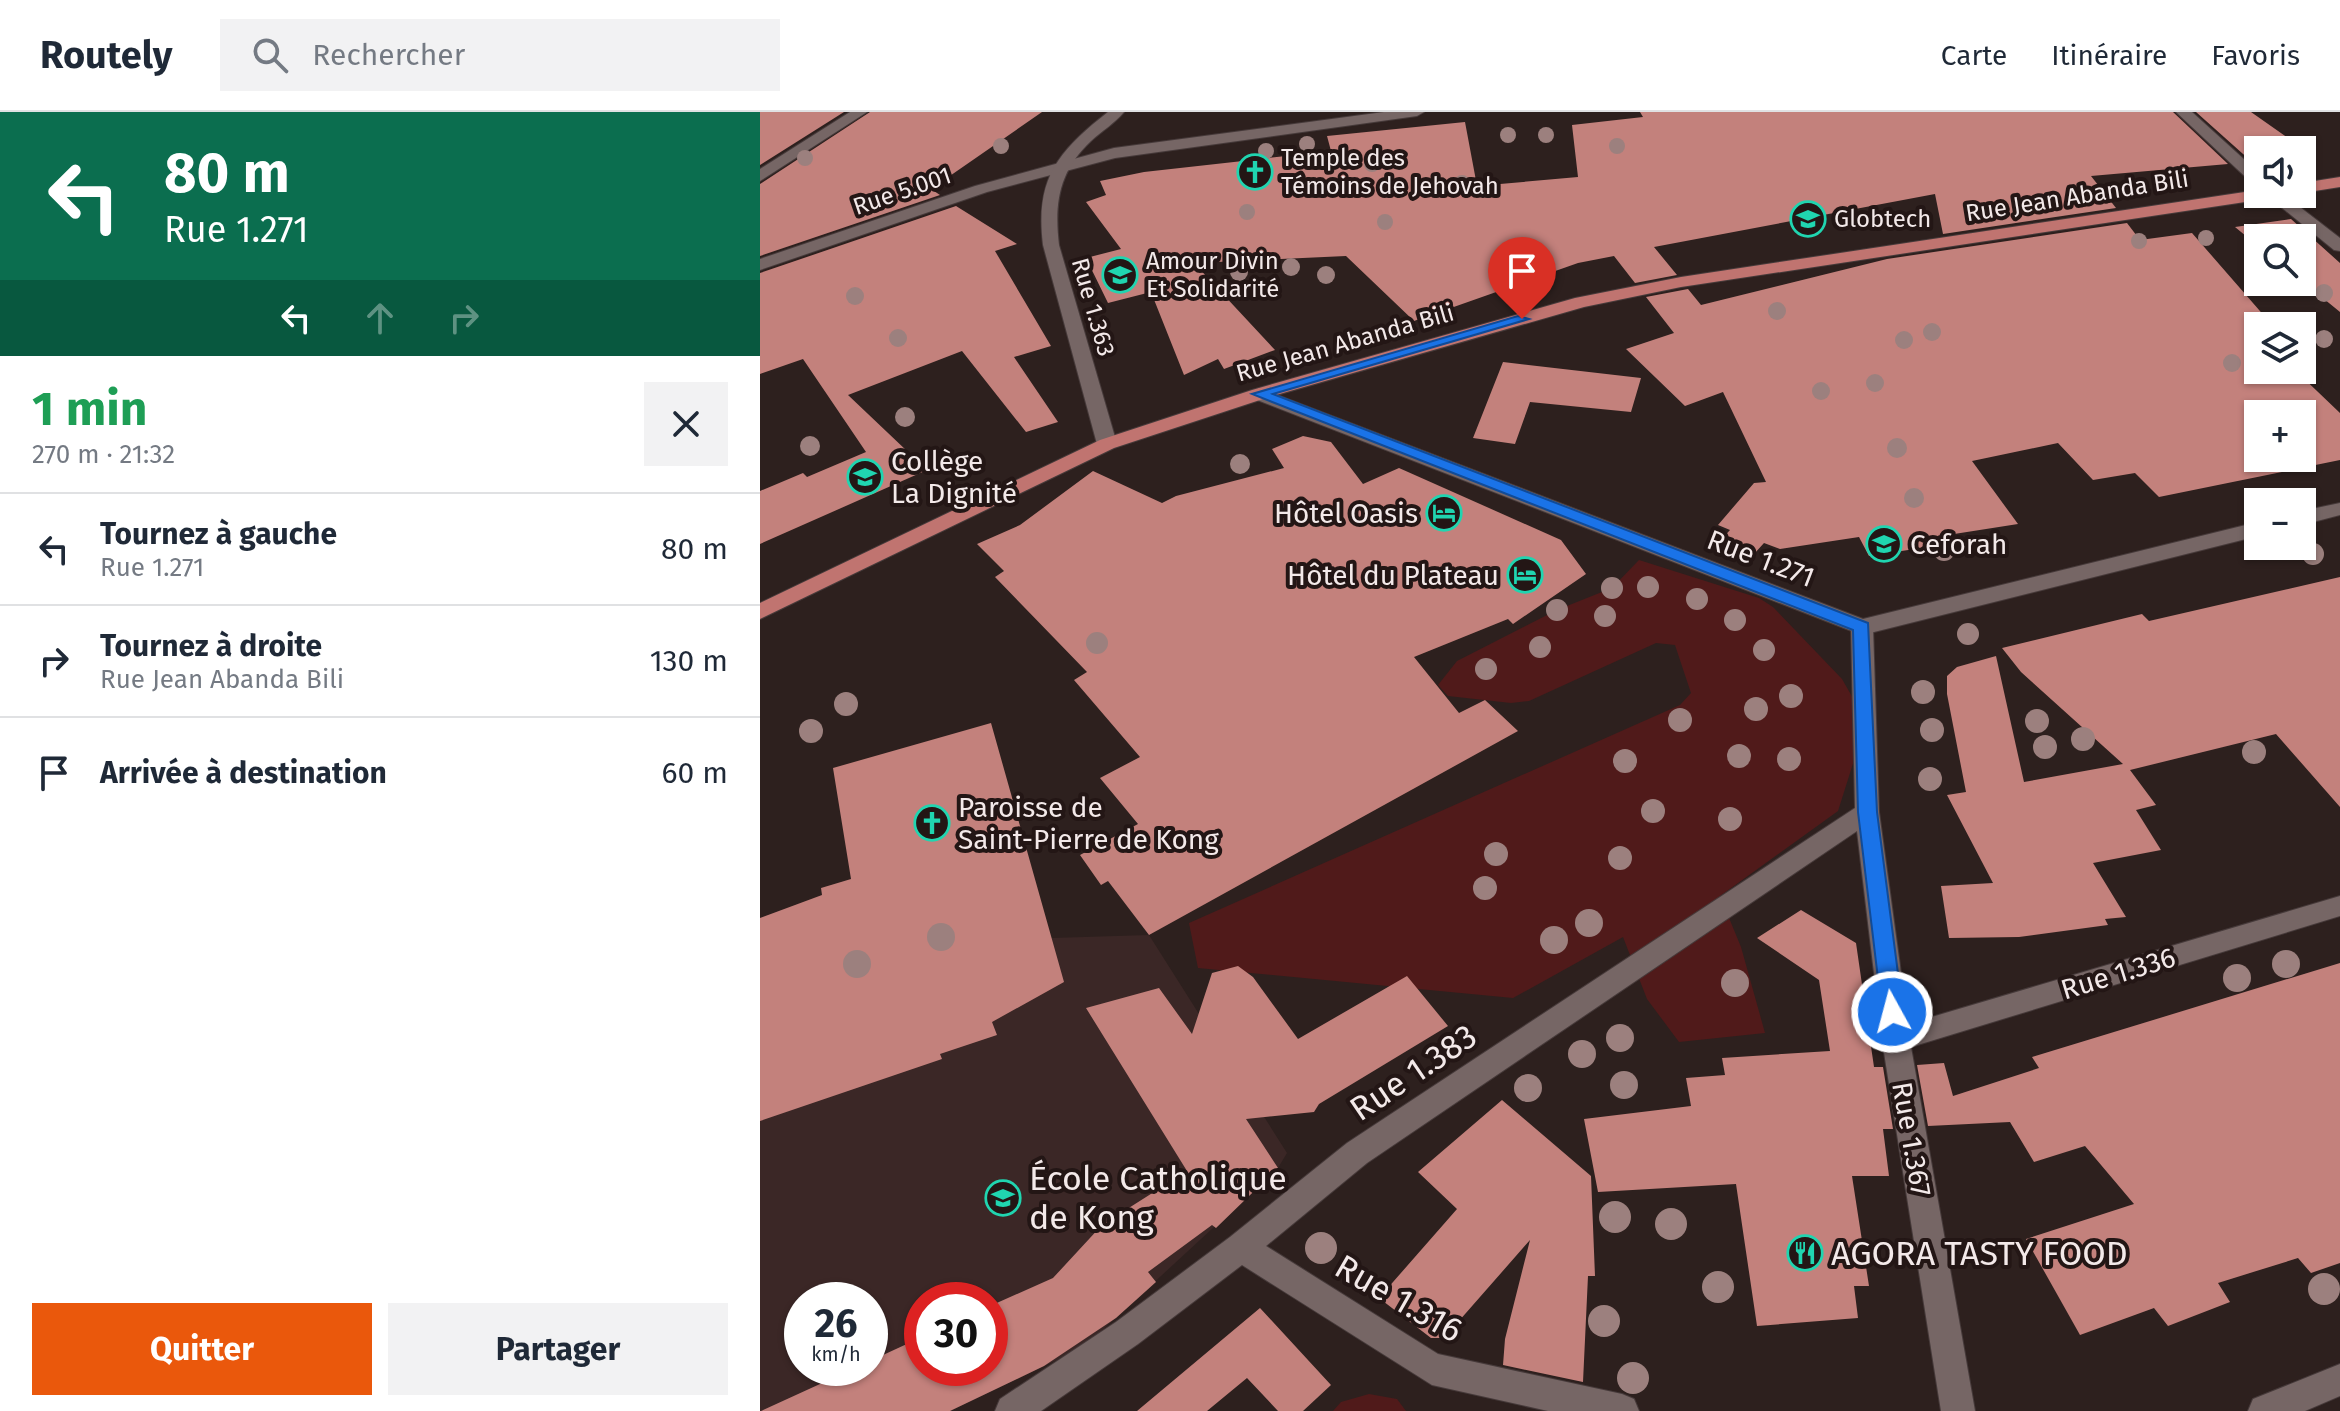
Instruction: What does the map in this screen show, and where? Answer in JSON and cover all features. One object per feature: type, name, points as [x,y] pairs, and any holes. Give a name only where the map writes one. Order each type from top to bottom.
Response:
[{"type":"main road","points":[[2316,186],[2340,182]]},
{"type":"main road","name":"Rue Jean Abanda Bili","points":[[760,612],[1107,444],[1259,394],[1581,302],[1667,285],[2244,197]]},
{"type":"street","points":[[760,176],[860,112]]},
{"type":"street","name":"Rue 1.363","points":[[1107,444],[1048,231],[1047,196],[1061,167],[1082,141],[1117,112]]},
{"type":"street","name":"Rue 5.001","points":[[760,265],[981,189],[1114,153],[1378,114],[1417,112]]},
{"type":"street","points":[[2183,112],[2244,167]]},
{"type":"street","points":[[2291,208],[2340,246]]},
{"type":"street","name":"Rue 1.271","points":[[1259,394],[1862,627]]},
{"type":"street","points":[[2316,515],[2340,509]]},
{"type":"street","points":[[1862,627],[2244,532]]},
{"type":"street","name":"Rue 1.367","points":[[1862,627],[1867,812],[1896,1040],[1958,1411]]},
{"type":"street","name":"Rue 1.383","points":[[1012,1411],[1127,1333],[1241,1247],[1357,1153],[1867,812]]},
{"type":"street","name":"Rue 1.336","points":[[1896,1040],[2340,906]]},
{"type":"street","name":"Rue 1.316","points":[[1241,1247],[1432,1369],[1622,1411]]},
{"type":"street","points":[[2265,1411],[2340,1380]]},
{"type":"shaded area","points":[[1639,560],[1759,598],[1773,607],[1842,679],[1858,707],[1862,735],[1838,811],[1720,896],[1741,947],[1765,1033],[1679,1042],[1647,999],[1623,937],[1513,998],[1198,968],[1189,923],[1680,705],[1691,693],[1675,645],[1656,643],[1529,701],[1511,703],[1448,696],[1438,685],[1457,661],[1557,610],[1612,588]]},
{"type":"shaded area","name":"École Catholique de Kong","points":[[1149,935],[1287,1153],[1278,1168],[1084,1347],[1008,1383],[1008,1282],[904,1282],[904,1386],[1002,1386],[950,1411],[760,1411],[760,1025],[940,976],[1052,938]]},
{"type":"shaded area","points":[[1369,1394],[1397,1399],[1406,1411],[1333,1411],[1341,1402]]},
{"type":"building","points":[[760,112],[844,112],[760,165]]},
{"type":"building","points":[[870,112],[1042,112],[931,189],[940,195],[760,256],[760,184]]},
{"type":"building","points":[[1640,112],[2173,112],[2228,164],[2091,176],[2116,208],[1943,234],[1935,194],[1654,247],[1677,275],[1635,283],[1614,256],[1578,263],[1414,321],[1346,256],[1194,263],[1275,350],[1224,369],[1218,359],[1184,375],[1151,292],[1108,303],[1086,258],[1121,249],[1086,202],[1106,195],[1100,181],[1144,172],[1331,151],[1327,136],[1465,122],[1477,186],[1578,177],[1572,125],[1643,117]]},
{"type":"building","points":[[2196,112],[2251,112],[2285,136],[2244,136],[2244,155]]},
{"type":"building","points":[[956,206],[1017,244],[995,251],[1051,346],[1014,357],[1058,422],[1026,432],[962,351],[848,395],[927,470],[760,544],[760,491],[803,473],[807,477],[866,452],[803,359],[760,374],[760,273]]},
{"type":"building","points":[[2291,219],[2297,224],[2256,224]]},
{"type":"building","points":[[2127,223],[2140,240],[2192,233],[2261,312],[2244,312],[2244,384],[2310,384],[2340,413],[2340,460],[2316,465],[2316,400],[2244,400],[2244,472],[2281,472],[2159,497],[2135,473],[2093,480],[2058,443],[1972,461],[2018,524],[1935,537],[1941,545],[1869,556],[1859,537],[1780,549],[1764,543],[1754,554],[1720,541],[1730,530],[1718,525],[1754,483],[1766,482],[1723,392],[1685,406],[1626,349],[1674,333],[1646,297],[1688,289],[1701,305],[1887,259]]},
{"type":"building","points":[[2316,241],[2340,263],[2340,312],[2316,292]]},
{"type":"building","points":[[1503,362],[1641,378],[1631,412],[1530,402],[1515,444],[1473,438]]},
{"type":"building","points":[[1303,436],[1331,442],[1363,484],[1399,468],[1561,540],[1586,574],[1513,624],[1508,619],[1414,657],[1459,713],[1485,700],[1518,731],[1149,935],[1108,881],[1101,885],[1080,855],[1138,824],[1100,778],[1140,757],[1074,680],[1087,672],[995,577],[1004,571],[977,544],[1020,525],[1093,471],[1162,503],[1176,496],[1284,468],[1272,449]]},
{"type":"building","points":[[2340,577],[2340,807],[2276,734],[2130,770],[2156,805],[2136,810],[2161,850],[2093,863],[2126,917],[2105,919],[2108,925],[2019,937],[1949,938],[1941,886],[1993,883],[1947,795],[1966,792],[1947,694],[1947,676],[1957,667],[1996,656],[2024,782],[2123,764],[2021,672],[2002,648],[2142,614],[2149,621]]},
{"type":"building","points":[[991,723],[1064,982],[992,1022],[997,1035],[940,1054],[942,1059],[760,1121],[760,918],[822,895],[821,888],[851,879],[833,768]]},
{"type":"building","points":[[1801,910],[1856,943],[1874,1067],[1883,1067],[1893,1129],[1883,1129],[1889,1176],[1852,1176],[1869,1286],[1854,1286],[1858,1318],[1757,1326],[1736,1184],[1598,1192],[1584,1119],[1691,1106],[1686,1078],[1725,1075],[1722,1058],[1830,1051],[1819,980],[1757,938]]},
{"type":"building","points":[[2340,963],[2340,1263],[2311,1273],[2298,1258],[2218,1283],[2230,1302],[2168,1326],[2154,1308],[2080,1335],[2026,1239],[2134,1204],[2085,1146],[2034,1162],[2010,1122],[1928,1126],[1917,1065],[1944,1063],[1953,1096],[2039,1068],[2032,1057]]},
{"type":"building","points":[[1238,966],[1253,977],[1298,1039],[1407,976],[1448,1026],[1319,1104],[1314,1112],[1246,1119],[1278,1168],[1216,1228],[1212,1225],[1148,1272],[1156,1282],[1116,1318],[1044,1366],[1008,1383],[1008,1298],[1053,1278],[1102,1225],[1187,1171],[1086,1008],[1159,988],[1192,1034],[1212,973]]},
{"type":"building","points":[[1502,1100],[1591,1176],[1595,1276],[1588,1276],[1583,1382],[1503,1365],[1505,1339],[1530,1240],[1444,1338],[1431,1338],[1379,1298],[1457,1209],[1418,1172]]},
{"type":"building","points":[[1260,1308],[1331,1385],[1303,1411],[1278,1411],[1247,1378],[1207,1411],[1137,1411]]},
{"type":"building","points":[[904,1345],[904,1386],[1002,1386],[950,1411],[761,1411],[816,1386],[888,1386],[888,1353]]},
{"type":"place","name":"Temple des Témoins de Jehovah","points":[[1255,172]]},
{"type":"place","name":"Globtech","points":[[1808,219]]},
{"type":"place","name":"Amour Divin Et Solidarité","points":[[1120,275]]},
{"type":"place","name":"Collège La Dignité","points":[[865,477]]},
{"type":"place","name":"Hôtel Oasis","points":[[1444,513]]},
{"type":"place","name":"Ceforah","points":[[1884,544]]},
{"type":"place","name":"Hôtel du Plateau","points":[[1525,575]]},
{"type":"place","name":"Paroisse de Saint-Pierre de Kong","points":[[932,823]]},
{"type":"place","name":"École Catholique de Kong","points":[[1003,1198]]},
{"type":"place","name":"AGORA TASTY FOOD","points":[[1805,1253]]},
{"type":"route","points":[[1522,319],[1259,394],[1862,627],[1867,812],[1892,1012]]}]
